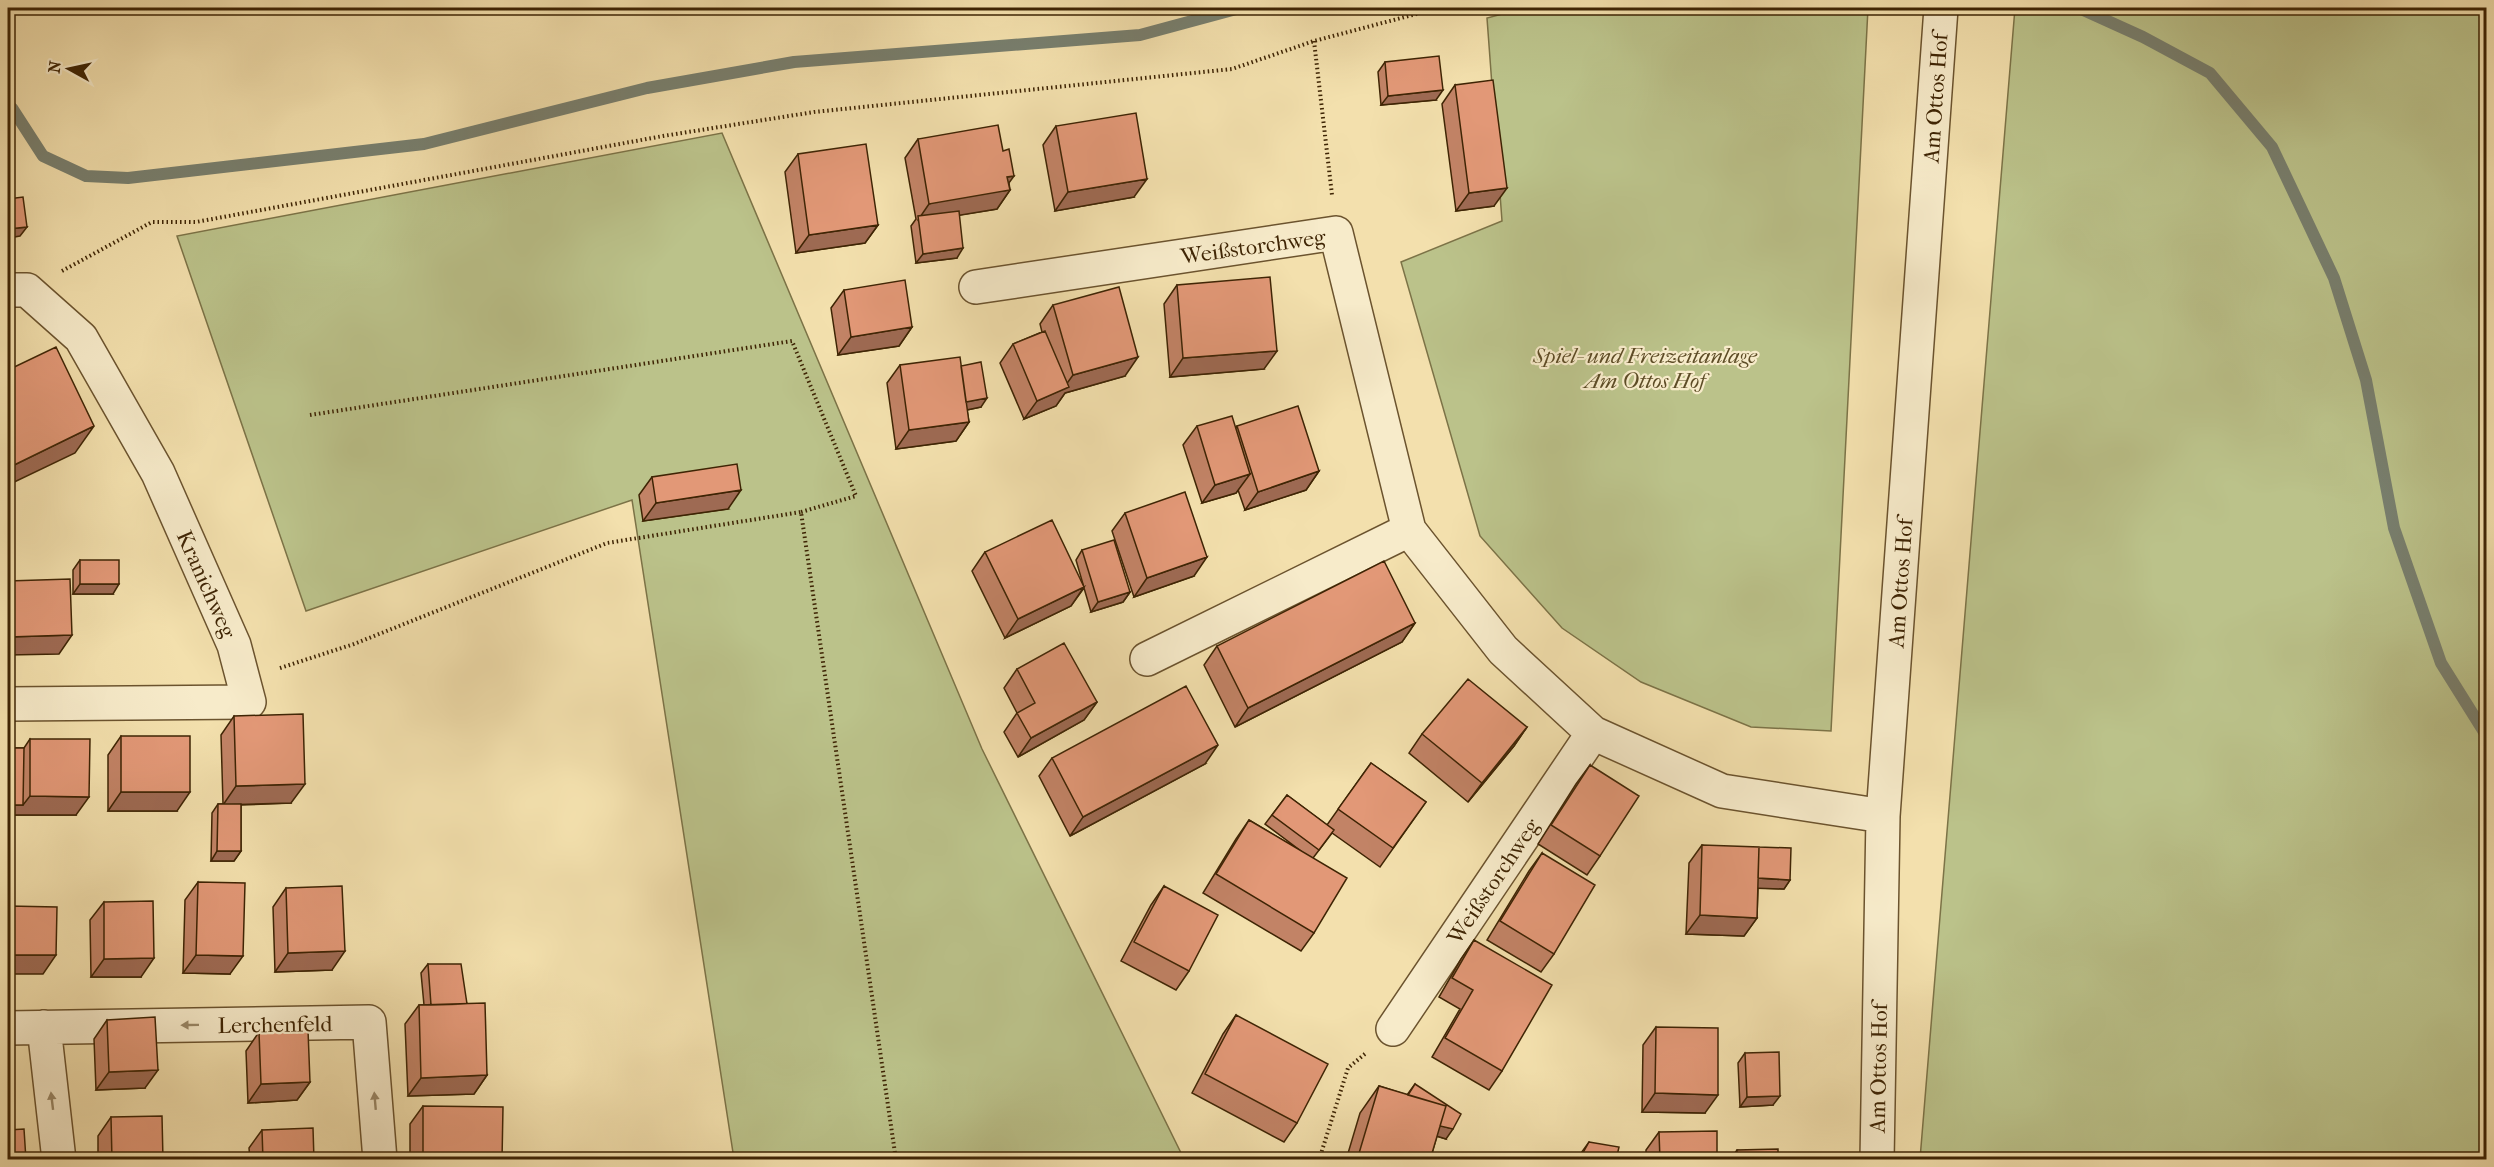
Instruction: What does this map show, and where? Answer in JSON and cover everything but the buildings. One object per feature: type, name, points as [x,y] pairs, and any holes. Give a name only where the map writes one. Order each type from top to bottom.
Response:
[{"type":"street","name":"Am Ottos Hof","points":[[1877,1160],[1883,816],[1941,8]]},
{"type":"street","name":"Weißstorchweg","points":[[976,287],[1336,233],[1409,530],[1503,650],[1593,733],[1722,791],[1883,816]]},
{"type":"street","name":"Kranichweg","points":[[17,290],[81,338],[158,473],[234,645],[249,702]]},
{"type":"street","points":[[1147,659],[1409,530]]},
{"type":"street","points":[[8,704],[249,702]]},
{"type":"street","name":"Weißstorchweg","points":[[1394,1029],[1593,733]]},
{"type":"street","name":"Lerchenfeld","points":[[8,1028],[369,1022],[380,1160]]},
{"type":"street","points":[[44,1027],[59,1160]]},
{"type":"path","points":[[17,290],[152,222],[196,222],[663,136],[814,112],[1232,69],[1314,41],[1439,8]]},
{"type":"path","points":[[1314,41],[1336,233]]},
{"type":"path","points":[[249,702],[281,666],[354,644],[607,543],[801,512],[856,496],[792,341],[310,415]]},
{"type":"path","points":[[801,512],[896,1160]]},
{"type":"path","points":[[1319,1160],[1348,1068],[1394,1029]]},
{"type":"green space","name":"Spiel- und Freizeitanlage Am Ottos Hof","points":[[1525,8],[1868,8],[1831,731],[1751,727],[1641,682],[1562,628],[1480,536],[1401,262],[1502,221],[1487,18]]},
{"type":"green space","points":[[2015,8],[2486,8],[2486,1159],[1920,1159]]},
{"type":"green space","points":[[722,133],[982,749],[1184,1159],[734,1159],[632,500],[306,611],[177,236]]},
{"type":"waterway","points":[[12,108],[43,156],[86,176],[128,178],[424,144],[647,88],[794,62],[1140,35],[1240,8]]},
{"type":"waterway","points":[[2079,8],[2143,37],[2210,73],[2272,147],[2334,278],[2366,380],[2394,528],[2441,663],[2486,735]]}]
